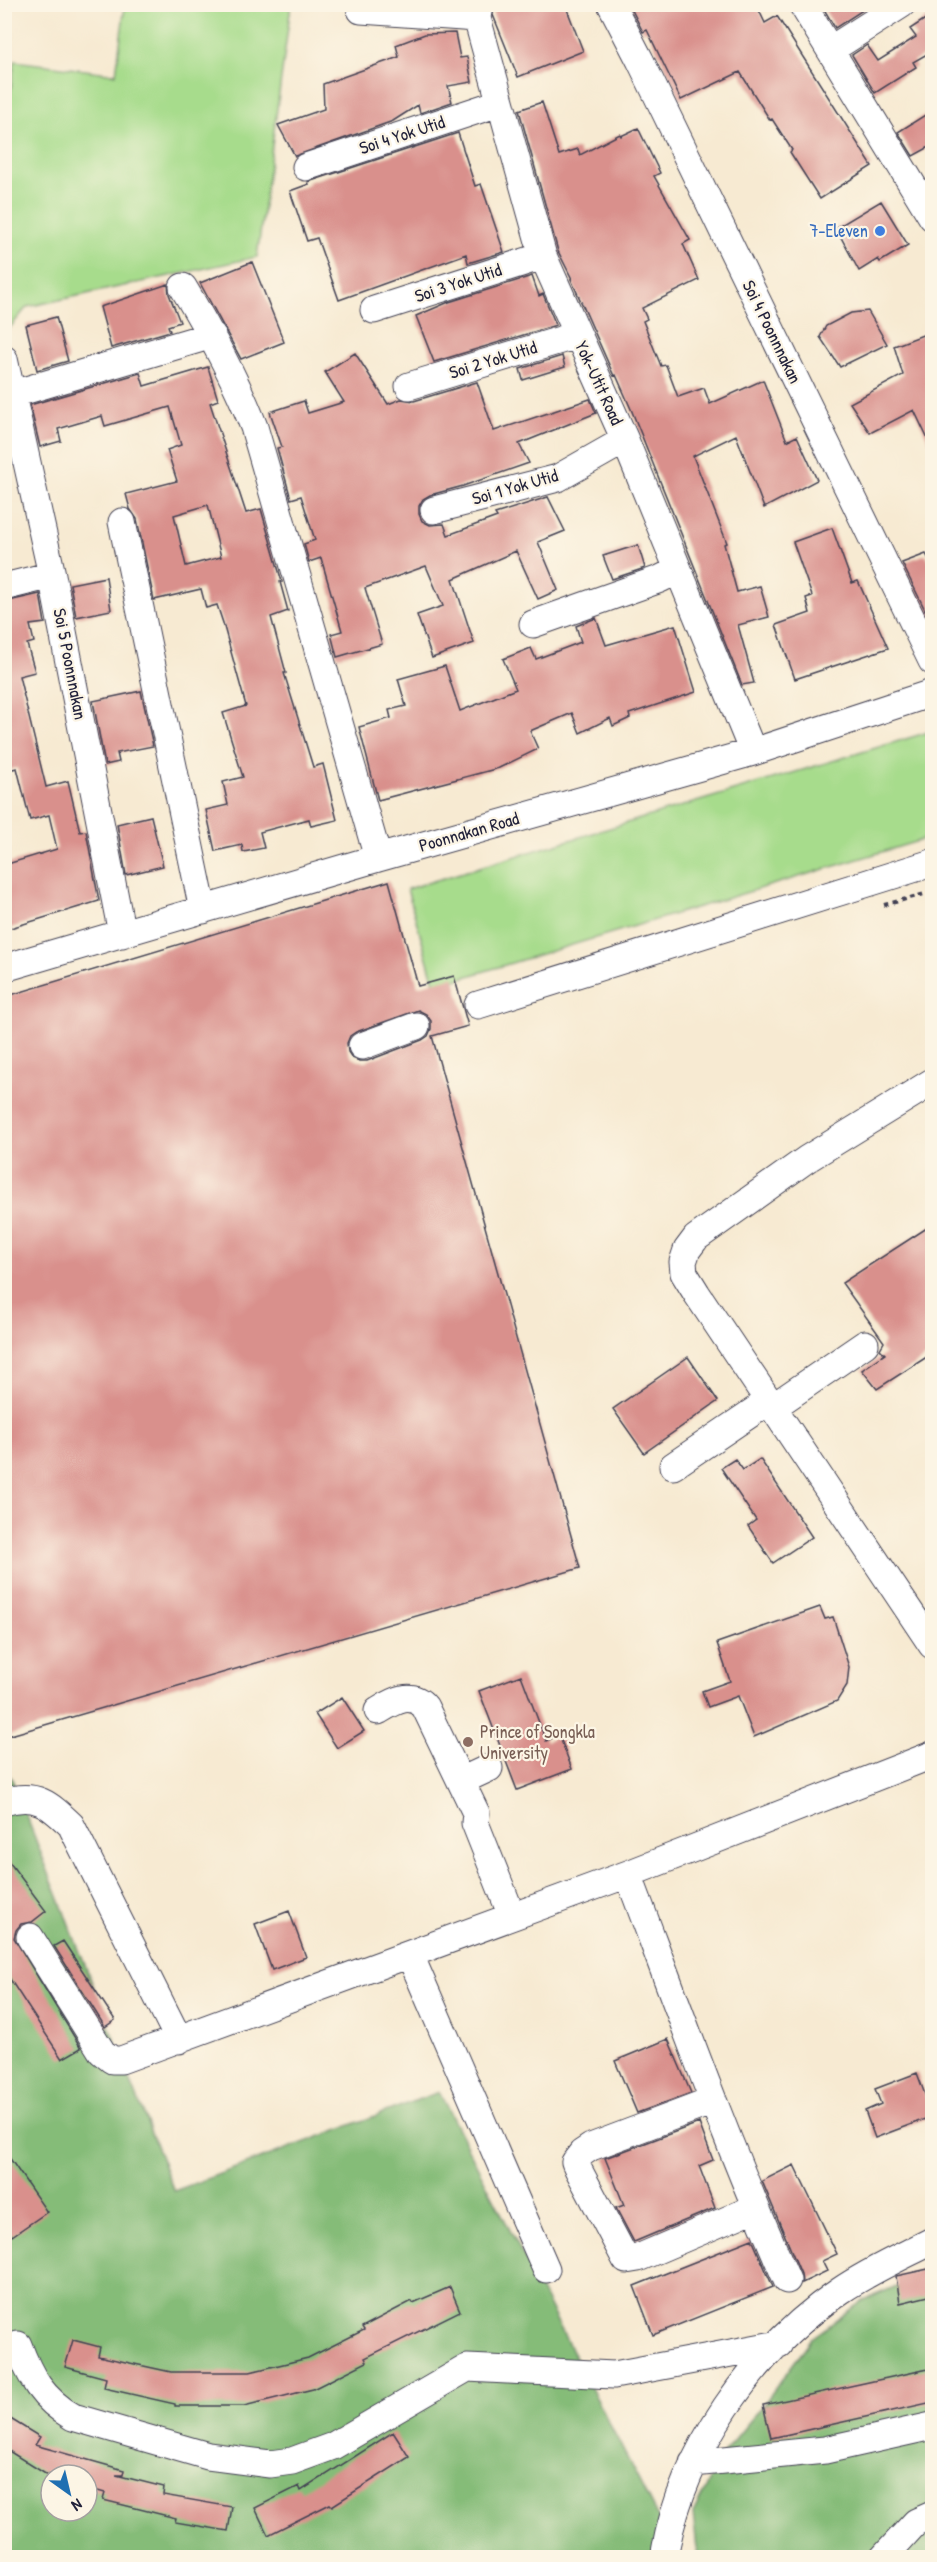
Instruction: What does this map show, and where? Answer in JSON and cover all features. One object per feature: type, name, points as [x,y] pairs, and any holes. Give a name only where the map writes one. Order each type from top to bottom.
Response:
[{"type":"street","points":[[362,4],[361,10],[478,11]]},
{"type":"street","name":"Soi 4 Poonnnakan","points":[[611,4],[933,661]]},
{"type":"street","points":[[802,4],[933,217]]},
{"type":"street","points":[[830,50],[902,4]]},
{"type":"street","name":"Yok-Utit Road","points":[[478,11],[499,103],[543,256],[625,440],[753,752]]},
{"type":"street","name":"Soi 4 Yok Utid","points":[[306,167],[499,103]]},
{"type":"street","name":"Soi 3 Yok Utid","points":[[374,310],[543,256]]},
{"type":"street","points":[[183,287],[212,335],[237,384],[254,427],[378,858]]},
{"type":"street","name":"Soi 2 Yok Utid","points":[[409,386],[577,334]]},
{"type":"street","points":[[13,394],[212,335]]},
{"type":"street","name":"Soi 5 Poonnnakan","points":[[4,359],[52,575],[122,934]]},
{"type":"street","name":"Soi 1 Yok Utid","points":[[434,510],[558,478],[625,440]]},
{"type":"street","points":[[122,522],[203,910]]},
{"type":"street","points":[[533,624],[660,579],[678,570]]},
{"type":"street","points":[[4,586],[52,575]]},
{"type":"street","name":"Poonnakan Road","points":[[4,968],[378,858],[753,752],[933,693]]},
{"type":"street","points":[[478,1005],[933,863]]},
{"type":"street","points":[[362,1046],[416,1026]]},
{"type":"street","points":[[933,1082],[807,1160],[704,1232],[687,1250],[683,1262],[686,1278],[933,1645]]},
{"type":"street","points":[[673,1466],[865,1344]]},
{"type":"street","points":[[378,1711],[396,1700],[407,1698],[422,1703],[476,1813],[475,1823],[512,1916]]},
{"type":"street","points":[[30,1937],[108,2059],[121,2060],[628,1874],[933,1755]]},
{"type":"street","points":[[461,1781],[489,1767]]},
{"type":"street","points":[[4,1802],[26,1797],[35,1798],[71,1825],[179,2040]]},
{"type":"street","points":[[628,1874],[713,2101],[755,2208],[787,2280]]},
{"type":"street","points":[[410,1955],[546,2269]]},
{"type":"street","points":[[713,2101],[591,2147],[576,2159],[578,2169],[626,2260],[638,2258],[755,2208]]},
{"type":"street","points":[[664,2558],[673,2513],[693,2463],[723,2410],[746,2380],[779,2344],[839,2291],[875,2269],[933,2241]]},
{"type":"street","points":[[18,2345],[38,2388],[60,2409],[73,2416],[208,2456],[270,2464],[292,2461],[333,2446],[467,2368],[614,2375],[779,2344]]},
{"type":"street","points":[[693,2463],[825,2450],[933,2426]]},
{"type":"street","points":[[883,2558],[916,2522],[933,2515]]},
{"type":"green space","points":[[125,5],[291,5],[257,257],[27,307],[8,330],[5,330],[4,137],[15,61],[116,74]]},
{"type":"green space","points":[[932,731],[932,837],[435,986],[407,889]]},
{"type":"green space","points":[[11,1777],[174,2191],[439,2092],[678,2557],[5,2558],[4,1779]]},
{"type":"green space","points":[[932,2271],[932,2557],[698,2557],[693,2514],[725,2451],[763,2405],[812,2338],[864,2300]]},
{"type":"building","points":[[494,4],[565,4],[583,51],[518,77],[493,15]]},
{"type":"building","points":[[629,4],[756,4],[765,23],[777,16],[872,166],[820,199],[790,152],[792,150],[740,72],[681,100],[647,30],[643,32]]},
{"type":"building","points":[[821,4],[872,4],[835,28]]},
{"type":"building","points":[[933,14],[933,62],[927,54],[913,62],[916,67],[875,93],[852,55],[867,45],[878,61],[916,37],[910,29]]},
{"type":"building","points":[[455,33],[460,58],[467,57],[472,82],[448,86],[452,102],[420,113],[418,105],[393,121],[295,156],[278,125],[324,109],[323,84],[399,57],[396,45],[425,34]]},
{"type":"building","points":[[542,102],[559,155],[578,149],[580,155],[620,134],[621,136],[638,128],[660,173],[654,176],[690,240],[683,244],[699,280],[642,308],[647,319],[643,321],[661,366],[666,365],[678,397],[704,388],[710,404],[763,380],[787,441],[797,436],[817,480],[764,508],[736,435],[693,456],[727,543],[724,544],[737,592],[760,586],[769,617],[738,625],[754,683],[742,685],[631,409],[558,251],[519,110]]},
{"type":"building","points":[[933,110],[933,145],[913,156],[898,132]]},
{"type":"building","points":[[458,133],[475,186],[481,184],[504,252],[468,263],[466,254],[339,300],[317,238],[307,241],[290,191],[309,184],[308,182]]},
{"type":"building","name":"7-Eleven","points":[[881,201],[908,245],[880,262],[878,259],[859,271],[836,228]]},
{"type":"building","points":[[252,262],[284,342],[241,359],[200,283]]},
{"type":"building","points":[[532,276],[539,296],[543,294],[556,325],[434,362],[416,316],[449,302]]},
{"type":"building","points":[[168,284],[169,294],[180,322],[168,326],[170,331],[111,348],[100,307]]},
{"type":"building","points":[[868,311],[887,344],[840,367],[820,337],[826,326],[851,313]]},
{"type":"building","points":[[56,317],[68,361],[37,370],[26,325]]},
{"type":"building","points":[[933,331],[933,450],[914,410],[870,433],[850,403],[903,375],[894,346]]},
{"type":"building","points":[[355,353],[388,404],[401,399],[414,401],[477,382],[494,431],[590,399],[596,413],[519,444],[529,463],[423,499],[419,506],[422,521],[430,525],[444,524],[448,535],[497,517],[495,514],[548,497],[565,531],[538,542],[558,590],[538,599],[516,551],[453,579],[474,643],[432,658],[417,615],[443,606],[426,566],[365,588],[382,644],[337,657],[331,634],[342,631],[321,558],[309,562],[304,544],[315,540],[301,496],[291,499],[277,448],[282,447],[270,412],[304,401],[308,413],[344,402],[325,372]]},
{"type":"building","points":[[562,356],[565,367],[523,380],[520,369]]},
{"type":"building","points":[[208,367],[218,400],[210,403],[246,513],[261,509],[282,582],[280,582],[288,611],[271,617],[286,673],[284,673],[313,767],[323,764],[337,820],[311,826],[309,819],[260,832],[264,848],[243,852],[242,845],[215,851],[206,810],[228,805],[223,782],[243,777],[223,713],[246,706],[217,605],[206,608],[201,589],[154,600],[137,519],[130,509],[126,494],[177,481],[167,450],[181,445],[170,407],[105,426],[102,416],[58,429],[61,441],[40,447],[30,405],[140,373],[144,386]],"holes":[[[208,505],[221,557],[186,566],[174,515]]]},
{"type":"building","points":[[832,528],[852,583],[858,581],[888,648],[795,679],[776,625],[810,613],[806,598],[812,596],[793,542]]},
{"type":"building","points":[[638,545],[645,568],[612,579],[603,556]]},
{"type":"building","points":[[926,554],[933,567],[933,626],[902,563]]},
{"type":"building","points":[[106,577],[111,610],[76,617],[70,584]]},
{"type":"building","points":[[40,594],[45,623],[30,625],[34,642],[27,644],[35,672],[19,676],[46,787],[68,781],[80,832],[86,831],[99,901],[4,930],[4,865],[57,849],[49,815],[30,820],[17,768],[4,771],[4,602]]},
{"type":"building","points":[[596,618],[606,645],[675,625],[696,692],[629,714],[630,718],[613,726],[610,718],[580,733],[572,713],[530,731],[538,749],[499,768],[378,800],[359,727],[391,718],[389,710],[406,706],[398,679],[445,666],[460,711],[516,689],[503,659],[531,648],[536,659],[581,642],[576,626]]},
{"type":"building","points":[[141,691],[153,746],[117,753],[119,762],[105,765],[93,701]]},
{"type":"building","points":[[151,816],[163,866],[126,875],[117,824]]},
{"type":"building","points":[[389,881],[418,986],[454,976],[468,1026],[432,1036],[580,1568],[4,1737],[4,997]],"holes":[[[418,1010],[426,1014],[431,1021],[431,1029],[428,1036],[422,1040],[367,1061],[352,1058],[348,1052],[347,1043],[350,1036],[356,1032]]]},
{"type":"building","points":[[933,1224],[933,1353],[877,1389],[862,1370],[885,1354],[880,1349],[884,1342],[842,1283]]},
{"type":"building","points":[[688,1357],[718,1401],[644,1453],[613,1409]]},
{"type":"building","points":[[735,1459],[743,1470],[760,1459],[812,1537],[773,1563],[748,1526],[756,1520],[721,1468]]},
{"type":"building","points":[[820,1607],[825,1619],[833,1617],[849,1667],[847,1685],[837,1701],[754,1737],[738,1696],[708,1707],[702,1691],[730,1681],[717,1643]]},
{"type":"building","points":[[521,1675],[546,1741],[559,1735],[572,1769],[517,1790],[479,1691]]},
{"type":"building","points":[[342,1697],[364,1731],[337,1748],[315,1714]]},
{"type":"building","points":[[4,1855],[46,1911],[32,1922],[21,1924],[14,1938],[81,2048],[62,2059],[4,1970]]},
{"type":"building","points":[[289,1911],[306,1957],[272,1970],[255,1924]]},
{"type":"building","points":[[63,1941],[115,2020],[105,2027],[54,1946]]},
{"type":"building","points":[[668,2039],[691,2093],[637,2113],[615,2061]]},
{"type":"building","points":[[917,2073],[933,2116],[875,2138],[865,2111],[881,2104],[875,2089]]},
{"type":"building","points":[[699,2123],[713,2160],[699,2166],[715,2208],[634,2242],[616,2208],[624,2205],[605,2158]]},
{"type":"building","points":[[4,2150],[47,2212],[12,2236],[4,2224]]},
{"type":"building","points":[[794,2165],[837,2254],[822,2261],[827,2271],[802,2283],[801,2274],[762,2181]]},
{"type":"building","points":[[752,2239],[773,2287],[653,2335],[634,2286]]},
{"type":"building","points":[[933,2268],[933,2295],[900,2303],[896,2276]]},
{"type":"building","points":[[450,2287],[460,2311],[365,2358],[367,2362],[313,2389],[244,2406],[175,2406],[175,2404],[104,2388],[106,2378],[65,2367],[73,2340],[100,2347],[98,2356],[171,2372],[250,2372],[308,2358],[364,2330],[362,2327],[412,2301],[413,2303]]},
{"type":"building","points":[[933,2368],[933,2402],[771,2438],[763,2405]]},
{"type":"building","points":[[4,2415],[40,2437],[35,2445],[124,2470],[123,2475],[116,2475],[164,2487],[163,2495],[232,2507],[228,2531],[175,2522],[176,2518],[103,2500],[105,2493],[99,2491],[99,2463],[39,2463],[39,2470],[4,2448]]},
{"type":"building","points":[[393,2432],[409,2457],[332,2506],[330,2504],[268,2535],[255,2508],[299,2486],[301,2491]]},
{"type":"place","name":"7-Eleven","points":[[880,231]]},
{"type":"place","name":"Prince of Songkla University","points":[[468,1742]]}]
